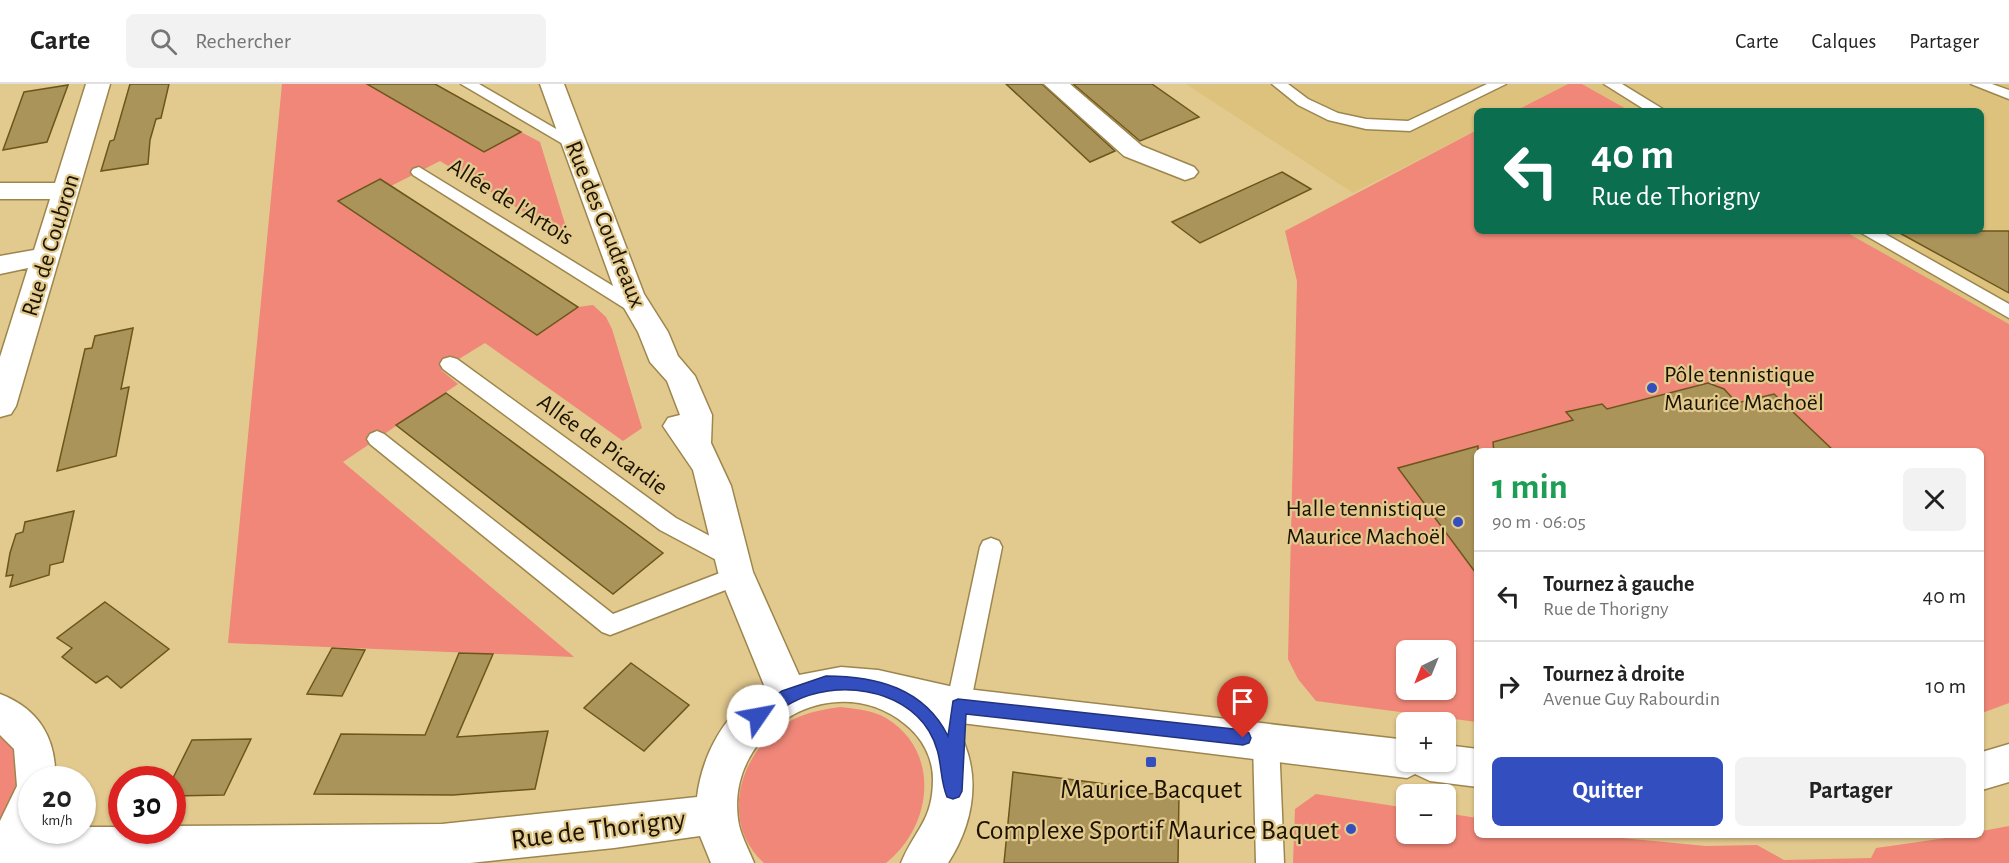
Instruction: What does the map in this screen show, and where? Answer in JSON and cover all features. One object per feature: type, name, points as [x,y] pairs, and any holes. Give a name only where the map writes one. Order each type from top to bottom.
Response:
[{"type":"street","name":"Rue de Coubron","points":[[0,406],[98,84]]},
{"type":"street","name":"Rue des Coudreaux","points":[[552,84],[630,294],[653,332],[665,362],[662,383],[676,422],[696,441],[707,461],[734,566],[788,696]]},
{"type":"street","points":[[1056,84],[1133,151],[1185,172]]},
{"type":"street","points":[[0,191],[67,191]]},
{"type":"street","points":[[0,265],[46,256]]},
{"type":"street","points":[[733,863],[722,843],[716,814],[719,778],[733,744],[758,716],[788,696],[832,683],[878,687],[958,706],[1396,758]]},
{"type":"street","points":[[878,687],[909,701],[934,724],[949,755],[953,791]]},
{"type":"street","points":[[931,856],[949,816],[953,791],[958,706]]},
{"type":"street","points":[[0,712],[24,728],[37,757],[36,766]]},
{"type":"street","points":[[1984,770],[2009,763]]},
{"type":"street","points":[[1456,765],[1474,768]]},
{"type":"street","name":"Rue de Thorigny","points":[[6,848],[430,845],[614,828],[716,814]]},
{"type":"street","points":[[6,848],[18,825]]},
{"type":"lane","points":[[468,84],[574,144]]},
{"type":"lane","points":[[1279,84],[1303,102],[1333,117],[1366,124],[1410,126],[1499,84]]},
{"type":"lane","points":[[1611,84],[1653,108]]},
{"type":"lane","points":[[1978,84],[2009,95]]},
{"type":"lane","name":"Allée de l'Artois","points":[[419,172],[638,309]]},
{"type":"lane","points":[[1872,234],[2009,312]]},
{"type":"lane","name":"Allée de Picardie","points":[[450,364],[668,524],[734,566]]},
{"type":"lane","points":[[377,439],[609,626],[734,566]]},
{"type":"lane","points":[[958,706],[991,547]]},
{"type":"lane","points":[[1266,741],[1270,863]]},
{"type":"shaded area","points":[[282,84],[367,84],[484,152],[521,132],[540,142],[570,240],[440,161],[391,186],[338,201],[537,335],[578,307],[593,305],[606,317],[612,329],[642,428],[623,441],[485,343],[441,370],[458,384],[343,462],[574,657],[228,643]]},
{"type":"shaded area","points":[[1186,84],[1568,84],[1521,108],[1474,108],[1474,132],[1353,193]]},
{"type":"shaded area","points":[[1568,84],[1582,84],[1625,108],[1521,108]]},
{"type":"shaded area","points":[[1582,84],[2009,84],[2009,324],[1849,234],[1984,234],[1984,108],[1625,108]]},
{"type":"shaded area","name":"Pôle tennistique Maurice Machoël","points":[[1474,132],[1474,234],[1849,234],[2009,324],[2009,703],[1984,712],[1984,448],[1474,448],[1474,722],[1456,719],[1456,712],[1400,712],[1316,701],[1298,679],[1288,659],[1297,281],[1285,231]]},
{"type":"shaded area","points":[[841,707],[881,715],[904,733],[916,750],[923,769],[924,790],[921,810],[913,830],[902,848],[886,863],[764,863],[751,848],[743,832],[739,815],[739,797],[750,763],[760,747],[788,722],[814,712]]},
{"type":"shaded area","points":[[0,734],[15,754],[17,779],[11,806],[0,828]]},
{"type":"shaded area","name":"Complexe Sportif Maurice Baquet","points":[[1316,794],[1396,806],[1396,844],[1456,844],[1456,815],[1474,818],[1474,838],[1622,838],[1706,846],[1757,845],[1784,860],[1871,858],[1876,848],[1946,838],[1984,838],[1984,831],[2009,826],[2009,863],[1293,863],[1295,809]]},
{"type":"building","points":[[130,84],[169,84],[161,118],[156,119],[150,140],[148,164],[101,171],[110,141],[114,140]]},
{"type":"building","points":[[367,84],[435,84],[521,132],[484,152]]},
{"type":"building","points":[[1006,84],[1042,84],[1115,151],[1090,162]]},
{"type":"building","points":[[1073,84],[1152,84],[1199,117],[1140,141]]},
{"type":"building","points":[[68,85],[47,142],[3,150],[24,92]]},
{"type":"building","points":[[1282,172],[1311,189],[1200,243],[1172,222]]},
{"type":"building","points":[[380,179],[578,307],[537,335],[338,201]]},
{"type":"building","points":[[1984,231],[2009,231],[2009,293],[1901,234],[1984,234]]},
{"type":"building","points":[[133,328],[121,389],[129,387],[116,456],[57,471],[85,349],[92,348],[95,336]]},
{"type":"building","name":"Halle tennistique Maurice Machoël","points":[[1708,383],[1724,389],[1737,403],[1774,394],[1831,448],[1494,448],[1493,442],[1573,420],[1566,412],[1602,404],[1607,409]]},
{"type":"building","points":[[446,393],[663,553],[613,594],[396,425]]},
{"type":"building","points":[[1478,446],[1474,448],[1474,571],[1398,468]]},
{"type":"building","points":[[74,511],[63,562],[50,565],[49,575],[10,587],[13,575],[6,576],[10,553],[16,534],[23,532],[25,522]]},
{"type":"building","points":[[105,602],[169,649],[121,688],[107,676],[96,683],[62,657],[72,648],[57,638]]},
{"type":"building","points":[[332,648],[365,650],[342,696],[307,694]]},
{"type":"building","points":[[459,653],[493,654],[457,737],[548,731],[535,789],[453,795],[314,794],[341,734],[425,735]]},
{"type":"building","points":[[631,663],[689,705],[644,751],[584,708]]},
{"type":"building","points":[[251,739],[224,795],[186,796],[186,766],[179,766],[192,740]]},
{"type":"building","points":[[1013,772],[1137,788],[1138,795],[1179,791],[1178,863],[1004,863]]},
{"type":"place","name":"Pôle tennistique Maurice Machoël","points":[[1652,388]]},
{"type":"place","name":"Halle tennistique Maurice Machoël","points":[[1458,522]]},
{"type":"place","name":"Maurice Bacquet","points":[[1151,762]]},
{"type":"place","name":"Complexe Sportif Maurice Baquet","points":[[1351,829]]},
{"type":"route","points":[[758,716],[788,696],[826,683],[856,683],[878,687],[909,701],[934,724],[949,755],[953,791],[958,706],[1243,738]]}]
